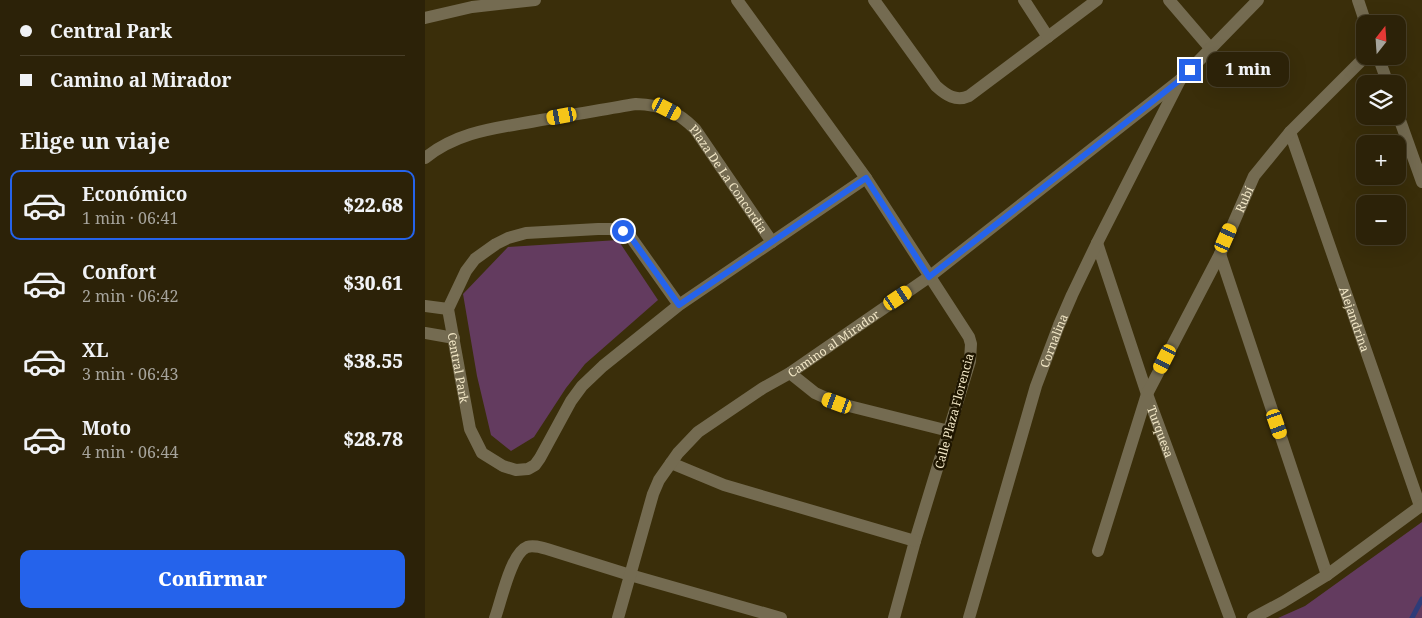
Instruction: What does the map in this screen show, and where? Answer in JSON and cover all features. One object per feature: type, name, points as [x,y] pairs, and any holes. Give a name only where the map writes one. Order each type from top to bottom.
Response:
[{"type":"street","points":[[425,18],[472,7],[535,0]]},
{"type":"street","name":"Calle Plaza Florencia","points":[[737,0],[866,178],[966,331],[971,344],[970,360],[915,541],[894,618]]},
{"type":"street","points":[[875,0],[936,86],[952,98],[959,99],[969,96],[1097,0]]},
{"type":"street","points":[[1024,0],[1048,37]]},
{"type":"street","points":[[1169,0],[1211,49]]},
{"type":"street","name":"Camino al Mirador","points":[[618,618],[653,494],[659,480],[686,444],[706,426],[763,388],[790,373],[929,277],[1180,80],[1258,0]]},
{"type":"street","points":[[1358,0],[1364,15]]},
{"type":"street","name":"Rubí","points":[[1098,551],[1147,394],[1220,254],[1254,176],[1290,132],[1357,65]]},
{"type":"street","name":"Cornalina","points":[[969,618],[1036,386],[1069,303],[1097,243],[1180,80]]},
{"type":"street","name":"Plaza De La Concordia","points":[[425,158],[457,138],[486,130],[637,104],[653,105],[683,117],[695,129],[772,242]]},
{"type":"street","points":[[1402,125],[1422,182]]},
{"type":"street","name":"Alejandrina","points":[[1290,132],[1421,506]]},
{"type":"street","name":"Central Park","points":[[447,309],[470,429],[475,442],[482,453],[503,466],[516,470],[527,469],[535,465],[540,458],[560,420],[583,386],[603,366],[679,305],[866,178]]},
{"type":"street","points":[[425,306],[447,309],[465,271],[475,259],[508,238],[526,233],[598,229],[623,231],[630,236],[679,305]]},
{"type":"street","name":"Turquesa","points":[[1097,243],[1147,394],[1230,618]]},
{"type":"street","points":[[1220,254],[1327,574]]},
{"type":"street","points":[[425,333],[453,338]]},
{"type":"street","points":[[790,373],[815,393],[831,401],[949,431]]},
{"type":"street","points":[[671,463],[724,485],[915,541]]},
{"type":"street","points":[[1253,618],[1283,602],[1327,574],[1421,506]]},
{"type":"street","points":[[495,618],[514,561],[522,550],[533,546],[781,618]]},
{"type":"shaded area","points":[[618,240],[658,300],[585,364],[566,388],[534,437],[511,451],[491,435],[477,376],[463,294],[508,247]]},
{"type":"shaded area","points":[[1422,522],[1422,618],[1278,618],[1305,606]]},
{"type":"waterway","points":[[1412,618],[1422,599]]},
{"type":"route","points":[[623,231],[630,236],[679,305],[866,178],[929,277],[1180,80],[1190,70]]}]
